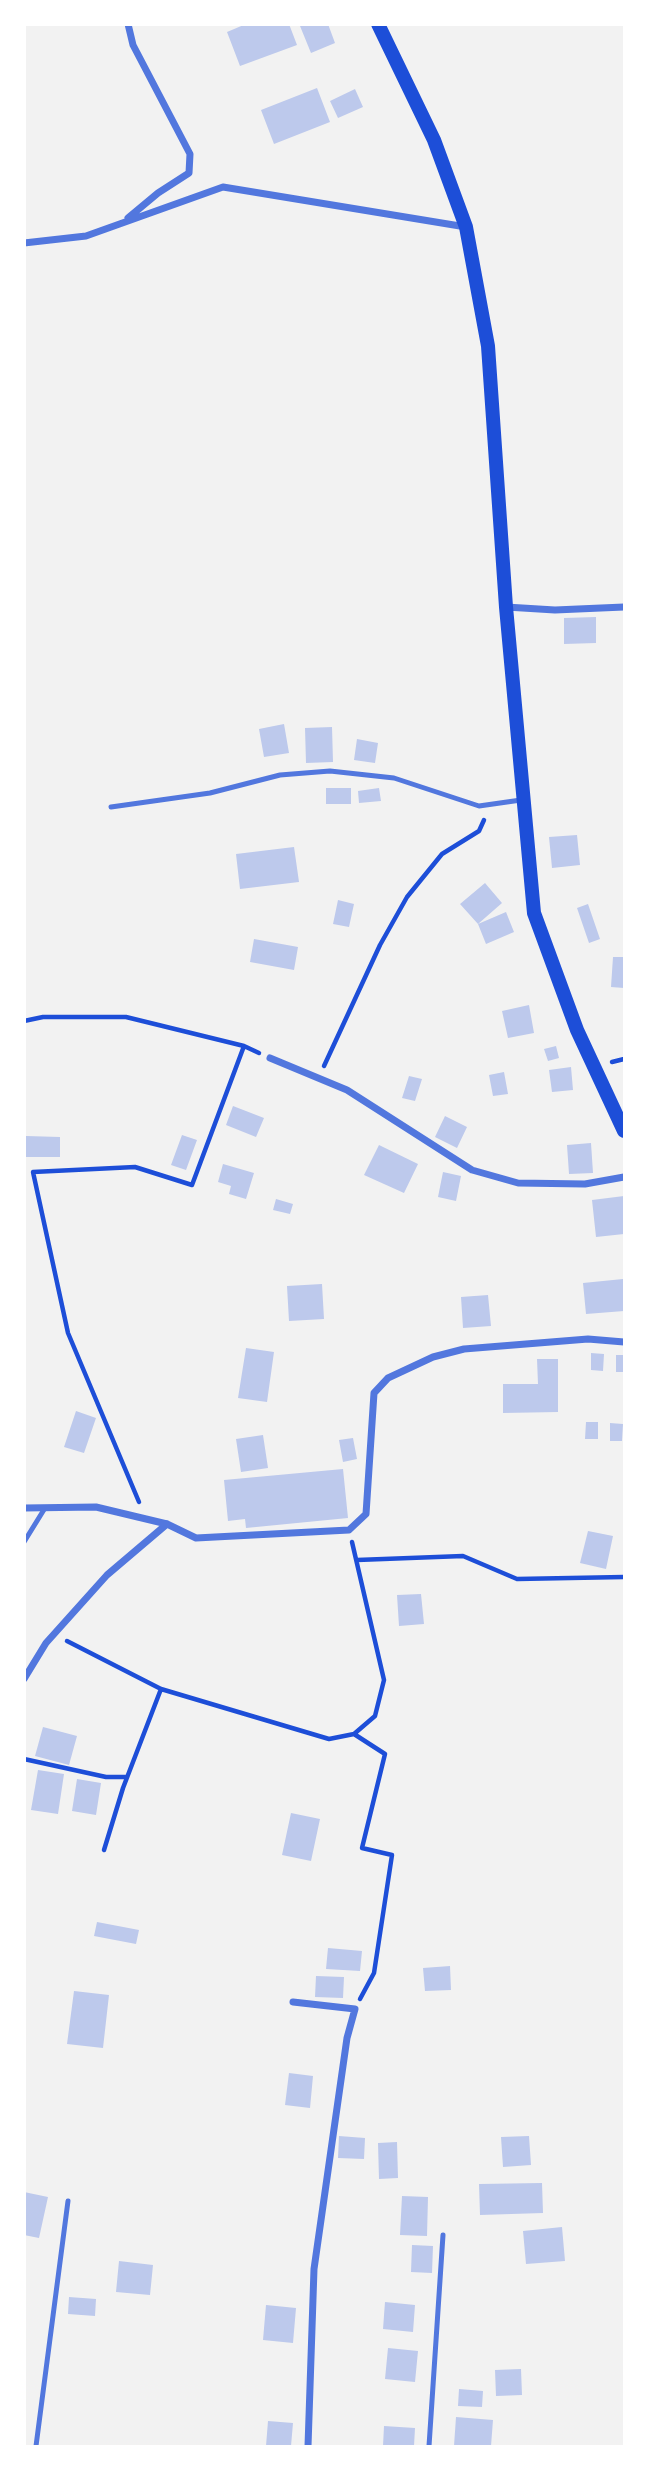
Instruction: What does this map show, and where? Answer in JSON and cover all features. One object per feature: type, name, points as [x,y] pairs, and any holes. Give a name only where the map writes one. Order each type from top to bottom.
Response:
[{"type":"main road","points":[[378,24],[434,140],[467,227],[488,346],[506,607],[534,913],[577,1030],[625,1131]]},
{"type":"street","points":[[123,223],[158,193],[189,173],[190,164],[190,154],[134,45],[128,24]]},
{"type":"street","points":[[24,243],[86,236],[223,187],[467,227]]},
{"type":"street","points":[[506,607],[555,610],[625,607]]},
{"type":"street","points":[[270,1058],[347,1090],[472,1170],[519,1183],[585,1184],[625,1177]]},
{"type":"street","points":[[24,1508],[96,1507],[167,1524],[196,1538],[349,1530],[366,1514],[374,1393],[388,1378],[433,1357],[464,1349],[587,1339],[625,1342]]},
{"type":"street","points":[[24,1679],[53,1634],[107,1575],[167,1524]]},
{"type":"street","points":[[293,2002],[355,2009],[347,2038],[314,2269],[308,2446]]},
{"type":"lane","points":[[111,807],[210,793],[280,775],[330,771],[394,778],[479,806],[524,799]]},
{"type":"lane","points":[[24,1542],[45,1508]]},
{"type":"lane","points":[[36,2446],[68,2201]]},
{"type":"lane","points":[[429,2446],[443,2235]]},
{"type":"path","points":[[318,1078],[380,945],[407,897],[442,854],[479,831],[492,804]]},
{"type":"path","points":[[24,1021],[43,1017],[126,1017],[244,1046],[270,1058]]},
{"type":"path","points":[[24,1171],[135,1167],[192,1185],[244,1046]]},
{"type":"path","points":[[33,1172],[68,1333],[146,1519]]},
{"type":"path","points":[[53,1634],[161,1689],[329,1739],[354,1734],[375,1716],[384,1681],[349,1530]]},
{"type":"path","points":[[356,1560],[463,1556],[517,1579],[625,1577]]},
{"type":"path","points":[[104,1850],[127,1777],[161,1689]]},
{"type":"path","points":[[354,1734],[385,1754],[362,1848],[392,1855],[374,1973],[355,2009]]},
{"type":"path","points":[[24,1759],[106,1777],[127,1777]]},
{"type":"building","points":[[246,24],[289,24],[297,45],[240,66],[227,32]]},
{"type":"building","points":[[328,24],[335,43],[311,53],[300,26]]},
{"type":"building","points":[[317,88],[330,122],[274,144],[261,110]]},
{"type":"building","points":[[355,89],[363,107],[338,118],[330,101]]},
{"type":"building","points":[[596,617],[596,643],[564,644],[564,618]]},
{"type":"building","points":[[284,724],[289,753],[264,757],[259,729]]},
{"type":"building","points":[[332,727],[333,762],[306,763],[305,728]]},
{"type":"building","points":[[357,739],[378,743],[375,763],[354,760]]},
{"type":"building","points":[[326,788],[351,788],[351,804],[326,804]]},
{"type":"building","points":[[379,788],[381,801],[359,803],[358,791]]},
{"type":"building","points":[[577,835],[580,865],[552,868],[549,837]]},
{"type":"building","points":[[294,847],[299,882],[240,889],[236,854]]},
{"type":"building","points":[[485,883],[502,903],[478,924],[460,904]]},
{"type":"building","points":[[338,900],[354,904],[349,927],[333,924]]},
{"type":"building","points":[[588,904],[600,939],[589,943],[577,908]]},
{"type":"building","points":[[506,912],[514,932],[486,944],[478,924]]},
{"type":"building","points":[[254,939],[298,947],[294,970],[250,962]]},
{"type":"building","points":[[613,957],[624,957],[624,988],[611,987]]},
{"type":"building","points":[[529,1005],[534,1033],[508,1038],[502,1011]]},
{"type":"building","points":[[556,1046],[559,1058],[548,1061],[544,1049]]},
{"type":"building","points":[[571,1067],[573,1090],[552,1092],[549,1070]]},
{"type":"building","points":[[504,1072],[508,1094],[493,1096],[489,1075]]},
{"type":"building","points":[[409,1076],[422,1079],[415,1101],[402,1098]]},
{"type":"building","points":[[233,1106],[264,1118],[256,1137],[226,1125]]},
{"type":"building","points":[[445,1116],[467,1127],[457,1148],[435,1137]]},
{"type":"building","points":[[182,1135],[197,1140],[186,1170],[171,1165]]},
{"type":"building","points":[[26,1136],[60,1137],[60,1157],[26,1157]]},
{"type":"building","points":[[591,1143],[593,1173],[569,1174],[567,1145]]},
{"type":"building","points":[[379,1145],[418,1164],[404,1193],[364,1175]]},
{"type":"building","points":[[223,1164],[254,1173],[246,1199],[229,1194],[231,1186],[218,1182]]},
{"type":"building","points":[[443,1172],[461,1176],[456,1201],[438,1197]]},
{"type":"building","points":[[624,1196],[624,1234],[596,1237],[592,1200]]},
{"type":"building","points":[[276,1199],[293,1204],[290,1214],[273,1210]]},
{"type":"building","points":[[623,1279],[624,1311],[586,1314],[583,1283]]},
{"type":"building","points":[[322,1284],[324,1319],[289,1321],[287,1286]]},
{"type":"building","points":[[488,1295],[491,1326],[463,1328],[461,1297]]},
{"type":"building","points":[[246,1348],[274,1352],[267,1402],[238,1398]]},
{"type":"building","points":[[591,1353],[604,1354],[603,1371],[591,1370]]},
{"type":"building","points":[[616,1355],[624,1355],[624,1372],[616,1372]]},
{"type":"building","points":[[537,1359],[558,1359],[558,1412],[503,1413],[503,1384],[538,1384]]},
{"type":"building","points":[[76,1411],[96,1418],[84,1453],[64,1447]]},
{"type":"building","points":[[586,1422],[598,1422],[598,1439],[585,1439]]},
{"type":"building","points":[[610,1423],[623,1424],[622,1441],[610,1441]]},
{"type":"building","points":[[263,1435],[268,1468],[241,1472],[236,1439]]},
{"type":"building","points":[[353,1438],[357,1459],[343,1462],[339,1440]]},
{"type":"building","points":[[343,1469],[348,1518],[246,1528],[245,1519],[228,1521],[224,1480]]},
{"type":"building","points":[[588,1531],[613,1536],[606,1569],[580,1563]]},
{"type":"building","points":[[421,1594],[424,1624],[399,1626],[397,1595]]},
{"type":"building","points":[[43,1727],[77,1736],[69,1765],[35,1756]]},
{"type":"building","points":[[38,1770],[64,1774],[58,1814],[31,1810]]},
{"type":"building","points":[[77,1779],[101,1783],[96,1815],[72,1811]]},
{"type":"building","points":[[291,1813],[320,1819],[311,1861],[282,1855]]},
{"type":"building","points":[[97,1922],[139,1930],[136,1944],[94,1936]]},
{"type":"building","points":[[328,1948],[362,1951],[360,1971],[326,1969]]},
{"type":"building","points":[[450,1966],[451,1990],[425,1991],[423,1968]]},
{"type":"building","points":[[316,1976],[344,1977],[343,1998],[315,1997]]},
{"type":"building","points":[[74,1991],[109,1995],[103,2048],[67,2044]]},
{"type":"building","points":[[289,2073],[313,2076],[310,2108],[285,2105]]},
{"type":"building","points":[[339,2136],[365,2138],[364,2159],[338,2158]]},
{"type":"building","points":[[529,2136],[531,2165],[503,2167],[501,2137]]},
{"type":"building","points":[[397,2142],[398,2178],[379,2179],[378,2143]]},
{"type":"building","points":[[542,2183],[543,2213],[480,2215],[479,2184]]},
{"type":"building","points":[[24,2192],[48,2197],[39,2238],[24,2235]]},
{"type":"building","points":[[402,2196],[428,2197],[427,2236],[400,2235]]},
{"type":"building","points":[[562,2227],[565,2261],[526,2264],[523,2231]]},
{"type":"building","points":[[412,2245],[433,2246],[432,2273],[411,2272]]},
{"type":"building","points":[[119,2261],[153,2265],[150,2295],[116,2292]]},
{"type":"building","points":[[69,2297],[96,2299],[95,2316],[68,2314]]},
{"type":"building","points":[[385,2302],[415,2305],[413,2332],[383,2329]]},
{"type":"building","points":[[266,2305],[296,2308],[293,2343],[263,2340]]},
{"type":"building","points":[[388,2348],[418,2351],[415,2382],[385,2379]]},
{"type":"building","points":[[521,2369],[522,2395],[496,2396],[495,2370]]},
{"type":"building","points":[[459,2389],[483,2391],[482,2407],[458,2406]]},
{"type":"building","points":[[456,2417],[493,2420],[491,2446],[454,2446]]},
{"type":"building","points":[[268,2421],[293,2423],[291,2446],[266,2446]]},
{"type":"building","points":[[384,2426],[415,2428],[414,2446],[383,2446]]}]
